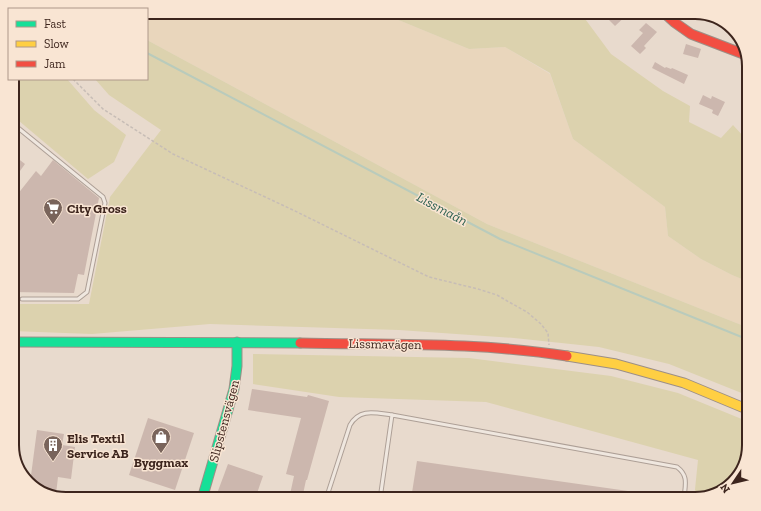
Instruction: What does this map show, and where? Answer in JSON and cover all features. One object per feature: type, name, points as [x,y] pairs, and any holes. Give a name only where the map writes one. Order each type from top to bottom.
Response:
[{"type":"street","points":[[670,19],[678,26],[691,34],[740,54]]},
{"type":"street","name":"Lissmavägen","points":[[19,342],[237,342],[506,348],[616,364],[684,383],[742,407]]},
{"type":"street","name":"Slipstensvägen","points":[[204,492],[232,400],[237,374],[237,342]]},
{"type":"lane","points":[[19,129],[103,198],[105,203],[87,292],[78,299],[22,299]]},
{"type":"lane","points":[[328,492],[354,418],[361,414],[372,412],[677,467],[684,472],[686,479],[685,492]]},
{"type":"lane","points":[[381,492],[392,415]]},
{"type":"path","points":[[74,80],[103,109],[173,154],[293,210],[429,277],[478,288],[497,295],[521,308],[541,324],[548,333],[548,353]]},
{"type":"shaded area","points":[[148,19],[396,19],[469,49],[505,47],[550,74],[573,139],[665,207],[668,236],[701,259],[742,279],[742,325],[487,224],[148,41]]},
{"type":"shaded area","points":[[396,19],[585,19],[611,54],[663,91],[690,106],[689,122],[721,138],[733,125],[742,135],[742,279],[701,259],[668,236],[665,207],[573,139],[550,73],[505,47],[469,49]]},
{"type":"shaded area","points":[[148,41],[487,224],[742,325],[742,393],[669,364],[599,347],[514,338],[399,330],[210,324],[92,334],[19,331],[19,304],[89,304],[110,197],[161,130],[109,95],[96,80],[148,80]]},
{"type":"shaded area","points":[[19,80],[68,80],[94,110],[126,135],[114,162],[88,179],[19,121]]},
{"type":"shaded area","points":[[253,354],[469,358],[611,376],[678,393],[742,419],[742,451],[738,463],[713,463],[713,488],[701,492],[695,492],[698,460],[486,402],[339,397],[253,384]]},
{"type":"building","points":[[608,19],[622,19],[615,26]]},
{"type":"building","points":[[646,23],[657,32],[644,46],[646,48],[640,54],[631,46],[643,33],[639,30]]},
{"type":"building","points":[[686,44],[701,49],[698,58],[683,54]]},
{"type":"building","points":[[655,62],[665,68],[672,68],[688,75],[684,84],[652,68]]},
{"type":"building","points":[[703,95],[711,99],[712,96],[725,102],[718,116],[712,113],[713,110],[699,104]]},
{"type":"building","points":[[19,159],[25,164],[19,172]]},
{"type":"building","name":"City Gross","points":[[53,160],[99,198],[84,275],[78,274],[74,293],[19,292],[19,192],[36,171],[41,176]]},
{"type":"building","points":[[252,389],[307,397],[308,395],[329,401],[303,492],[291,492],[294,476],[286,474],[301,418],[248,410]]},
{"type":"building","name":"Byggmax","points":[[148,418],[194,433],[175,490],[129,475]]},
{"type":"building","name":"Elis Textil Service AB","points":[[37,430],[64,434],[62,445],[75,447],[71,479],[58,477],[56,491],[40,484],[31,475]]},
{"type":"building","points":[[417,461],[628,491],[628,492],[412,492]]},
{"type":"building","points":[[228,464],[263,476],[257,492],[218,492]]},
{"type":"waterway","name":"Lissmaån","points":[[148,54],[500,239],[742,337]]},
{"type":"traffic: fast","points":[[19,342],[300,343]]},
{"type":"traffic: fast","points":[[204,492],[234,389],[237,366],[237,342]]},
{"type":"traffic: slow","points":[[567,356],[616,364],[684,383],[742,407]]},
{"type":"traffic: jam","points":[[671,19],[691,34],[740,53]]},
{"type":"traffic: jam","points":[[300,343],[467,346],[501,348],[567,356]]},
{"type":"place","name":"City Gross","points":[[53,225]]},
{"type":"place","name":"Byggmax","points":[[161,454]]},
{"type":"place","name":"Elis Textil Service AB","points":[[53,462]]}]
